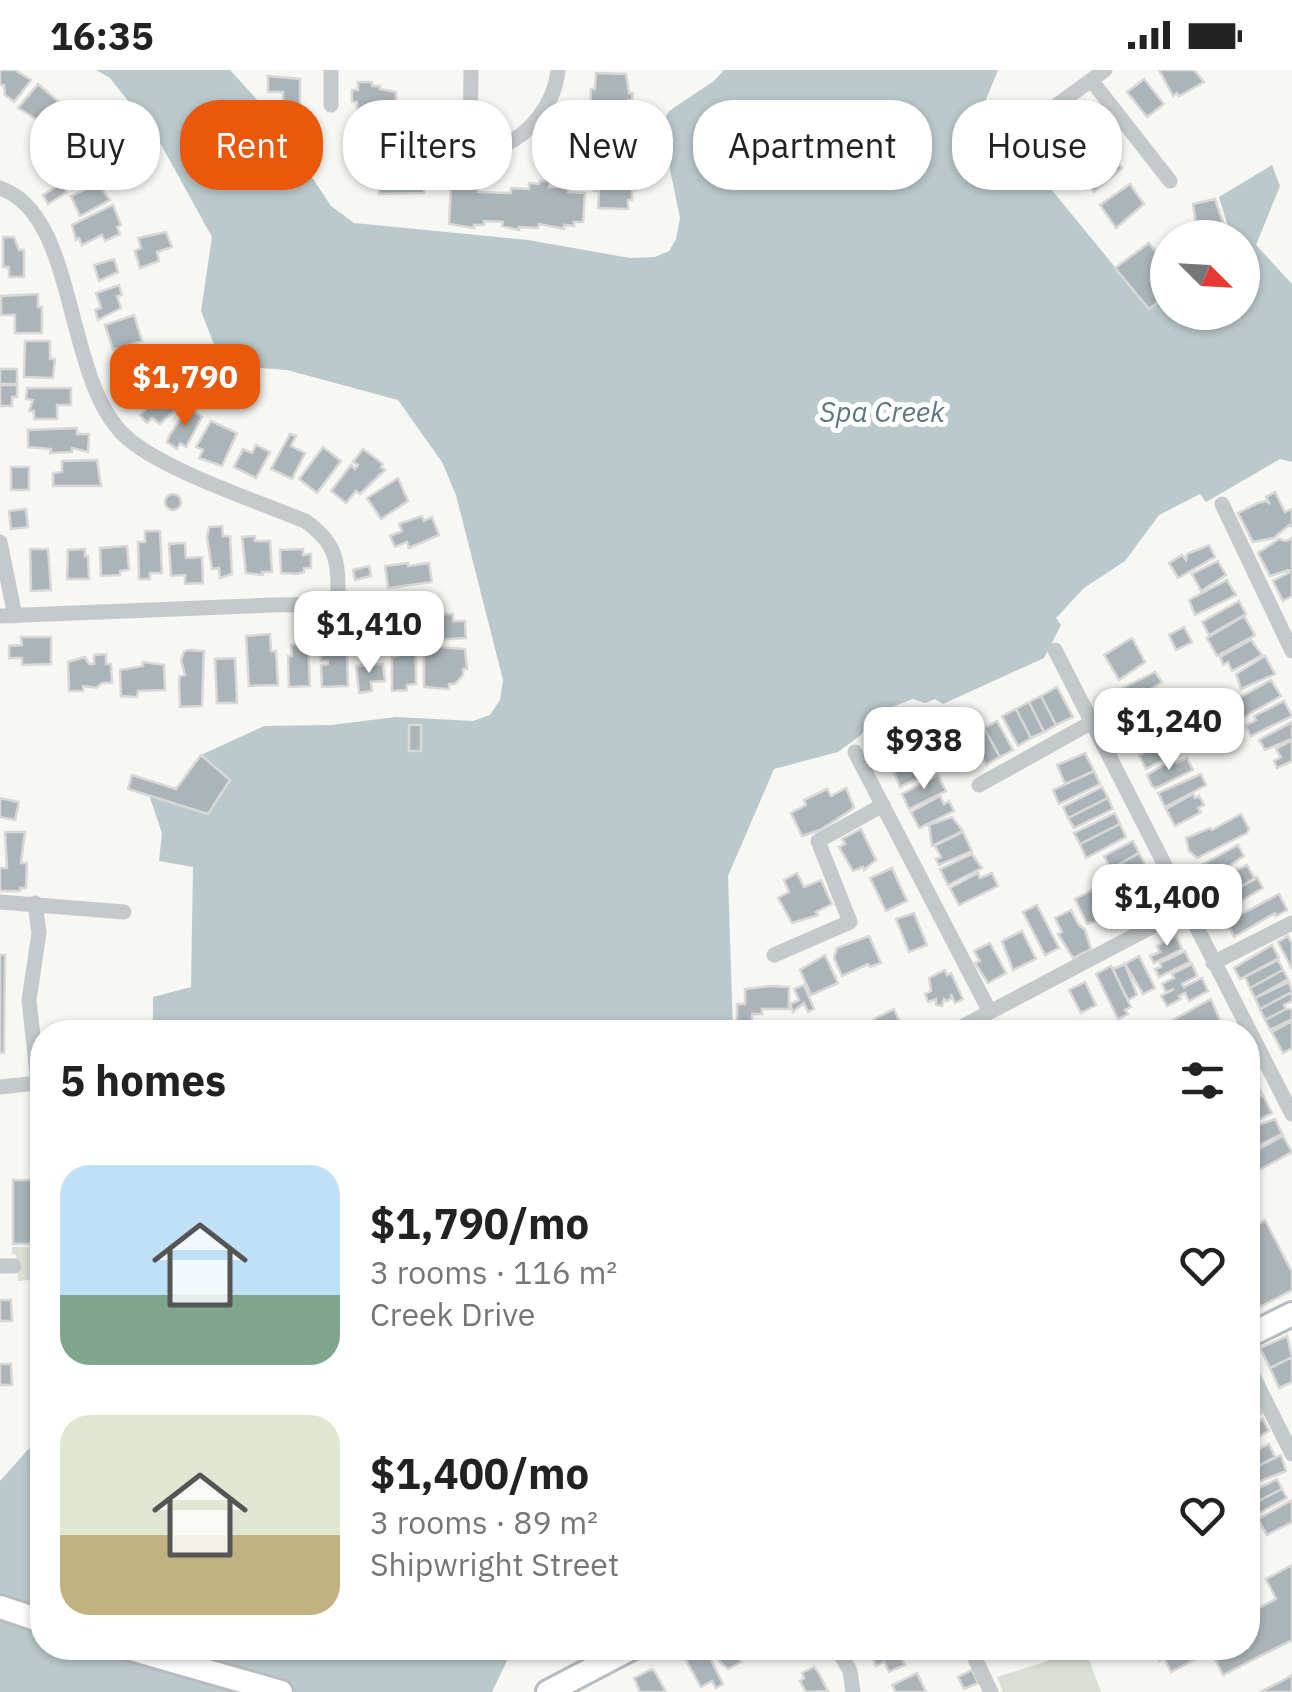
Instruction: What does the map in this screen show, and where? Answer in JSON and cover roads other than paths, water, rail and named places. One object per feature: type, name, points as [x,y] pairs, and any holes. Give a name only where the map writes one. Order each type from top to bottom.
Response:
[{"type":"main road","points":[[1260,1330],[1292,1314]]},
{"type":"main road","points":[[0,1607],[30,1617]]},
{"type":"main road","points":[[169,1660],[280,1692]]},
{"type":"main road","points":[[548,1692],[609,1660]]},
{"type":"street","points":[[331,70],[331,105]]},
{"type":"street","points":[[471,70],[470,146],[493,148],[522,134],[543,112],[556,90],[558,70]]},
{"type":"street","points":[[1064,100],[1105,70]]},
{"type":"street","points":[[1091,80],[1170,181]]},
{"type":"street","points":[[0,188],[30,206],[42,226],[55,255],[94,389],[124,434],[158,458],[319,530],[336,556],[338,604]]},
{"type":"street","points":[[1222,504],[1292,651]]},
{"type":"street","points":[[0,542],[8,616],[432,603]]},
{"type":"street","points":[[1055,650],[1243,1020]]},
{"type":"street","points":[[979,785],[1094,721]]},
{"type":"street","points":[[854,752],[990,1012]]},
{"type":"street","points":[[774,955],[850,922],[818,841],[883,805]]},
{"type":"street","points":[[0,902],[124,912]]},
{"type":"street","points":[[31,1020],[29,1000],[38,933],[35,903]]},
{"type":"street","points":[[975,1020],[1186,908]]},
{"type":"street","points":[[1213,963],[1292,923]]},
{"type":"street","points":[[1260,1053],[1292,1114]]},
{"type":"street","points":[[0,1087],[30,1084]]},
{"type":"street","points":[[1260,1390],[1292,1454]]},
{"type":"street","points":[[844,1660],[853,1692]]},
{"type":"street","points":[[975,1660],[990,1692]]},
{"type":"water","name":"Spa Creek","points":[[96,70],[230,70],[257,100],[180,100],[180,179],[160,143],[160,100],[127,100],[110,78]]},
{"type":"water","name":"Spa Creek","points":[[724,70],[998,70],[986,100],[952,100],[952,190],[1052,190],[1128,283],[1150,290],[1150,330],[1260,330],[1260,249],[1292,284],[1292,462],[1280,459],[1206,502],[1200,494],[1159,515],[1125,561],[1084,588],[1056,618],[1061,625],[1044,658],[943,704],[935,699],[925,703],[913,699],[875,713],[861,735],[838,752],[774,769],[728,876],[733,1020],[153,1020],[153,997],[191,987],[193,867],[159,861],[162,833],[149,795],[208,814],[230,780],[201,755],[264,726],[331,725],[396,717],[473,721],[490,715],[500,700],[503,680],[456,495],[442,462],[398,400],[287,370],[222,365],[201,311],[212,237],[186,190],[320,190],[331,206],[354,223],[528,240],[630,258],[655,257],[669,251],[680,218],[673,184],[673,108]]},
{"type":"water","name":"Spa Creek","points":[[1272,165],[1280,186],[1260,235],[1260,220],[1226,220],[1219,197]]},
{"type":"water","points":[[30,1447],[30,1660],[507,1660],[492,1692],[0,1692],[0,1481]]}]
